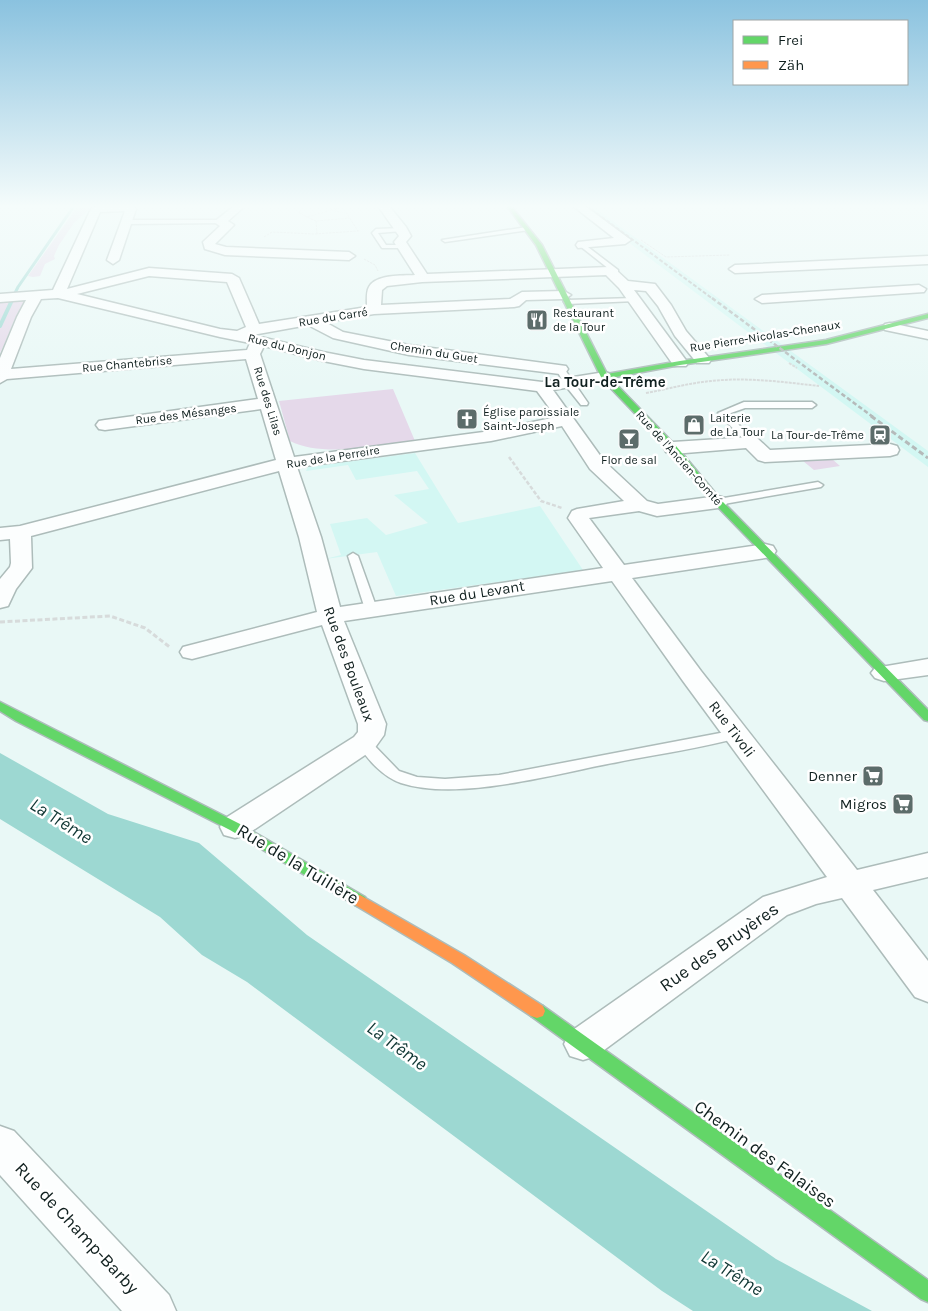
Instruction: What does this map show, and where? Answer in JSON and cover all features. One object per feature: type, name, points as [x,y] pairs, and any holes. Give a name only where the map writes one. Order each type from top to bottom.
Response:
[{"type":"main road","name":"Rue de l'Ancien-Comté","points":[[550,267],[605,377],[673,448],[718,502],[928,717]]},
{"type":"main road","name":"Rue Pierre-Nicolas-Chenaux","points":[[605,377],[680,363],[826,342],[890,328],[928,316]]},
{"type":"main road","name":"Rue de la Tuilière","points":[[0,706],[20,718],[235,827],[458,960],[583,1044]]},
{"type":"main road","name":"Chemin des Falaises","points":[[583,1044],[928,1292]]},
{"type":"street","points":[[58,294],[70,267]]},
{"type":"street","points":[[417,267],[422,278]]},
{"type":"street","points":[[735,269],[777,267]]},
{"type":"street","points":[[882,267],[925,292]]},
{"type":"street","points":[[374,310],[376,288],[384,282],[422,278],[609,271],[624,285],[680,363]]},
{"type":"street","name":"Rue des Lilas","points":[[58,294],[73,292],[149,272],[232,278],[255,341],[267,403],[288,463]]},
{"type":"street","points":[[624,285],[650,287],[664,305],[680,333],[703,360]]},
{"type":"street","points":[[762,299],[925,292]]},
{"type":"street","name":"Rue du Donjon","points":[[0,298],[58,294],[352,362],[542,387]]},
{"type":"street","name":"Rue du Carré","points":[[255,341],[312,321],[374,310],[428,306],[429,317],[514,314],[514,303],[522,296],[565,298]]},
{"type":"street","points":[[1,377],[31,297]]},
{"type":"street","name":"Chemin du Guet","points":[[312,321],[338,335],[409,350],[564,376]]},
{"type":"street","points":[[890,328],[928,335]]},
{"type":"street","name":"Rue Chantebrise","points":[[1,377],[255,341]]},
{"type":"street","points":[[605,377],[564,376],[542,387],[597,465],[640,505]]},
{"type":"street","name":"Rue des Mésanges","points":[[105,425],[267,403]]},
{"type":"street","name":"Rue de la Perreire","points":[[10,533],[288,463],[491,436],[567,420]]},
{"type":"street","points":[[673,448],[751,442],[765,456],[890,450]]},
{"type":"street","name":"Rue des Bouleaux","points":[[235,827],[364,743],[370,737],[372,724],[330,616],[310,537],[288,463]]},
{"type":"street","points":[[579,515],[640,505],[657,510],[718,502]]},
{"type":"street","name":"Rue Tivoli","points":[[579,515],[580,522],[616,572],[928,987]]},
{"type":"street","points":[[0,601],[5,588],[21,568],[10,533]]},
{"type":"street","name":"Rue du Levant","points":[[192,652],[330,616],[765,551]]},
{"type":"street","points":[[884,673],[928,667]]},
{"type":"street","name":"Rue des Bruyères","points":[[583,1044],[775,906],[811,893],[928,865]]},
{"type":"street","name":"Rue de Champ-Barby","points":[[0,1145],[153,1311]]},
{"type":"lane","points":[[609,271],[616,271],[611,267]]},
{"type":"lane","points":[[565,298],[634,300]]},
{"type":"lane","points":[[564,376],[584,403]]},
{"type":"lane","points":[[751,442],[722,413],[744,405],[812,405]]},
{"type":"lane","points":[[718,502],[818,485]]},
{"type":"lane","points":[[353,556],[371,609]]},
{"type":"lane","points":[[364,743],[380,762],[397,776],[431,783],[464,783],[499,780],[736,734]]},
{"type":"path","points":[[376,267],[384,282]]},
{"type":"path","points":[[623,396],[696,383],[741,380],[780,381],[819,386]]},
{"type":"path","points":[[677,387],[680,390]]},
{"type":"path","points":[[508,457],[541,501],[579,515]]},
{"type":"path","points":[[0,622],[110,616],[145,628],[175,652],[192,652]]},
{"type":"shaded area","points":[[34,267],[44,267],[40,276],[28,276]]},
{"type":"shaded area","points":[[662,267],[676,267],[928,451],[928,467]]},
{"type":"shaded area","points":[[0,300],[22,300],[24,302],[0,353]]},
{"type":"shaded area","points":[[393,389],[415,441],[334,450],[304,446],[290,441],[279,401]]},
{"type":"shaded area","points":[[415,453],[458,523],[540,506],[583,570],[396,596],[377,552],[325,559],[341,555],[330,524],[367,518],[386,535],[428,523],[394,495],[429,489],[417,471],[356,480],[348,465],[306,471],[308,467]]},
{"type":"shaded area","points":[[832,459],[840,466],[814,470],[803,461]]},
{"type":"water","points":[[0,753],[108,814],[199,843],[307,935],[776,1259],[872,1311],[693,1311],[662,1291],[247,982],[202,955],[160,917],[0,819]]},
{"type":"waterway","name":"La Trême","points":[[12,299],[32,267]]},
{"type":"waterway","name":"La Trême","points":[[0,326],[13,298]]},
{"type":"railway","points":[[670,267],[713,299]]},
{"type":"railway","points":[[712,298],[873,417]]},
{"type":"railway","points":[[871,416],[928,458]]},
{"type":"traffic: fast","points":[[550,267],[605,377],[673,448],[718,502],[928,717]]},
{"type":"traffic: fast","points":[[605,377],[680,363],[826,342],[928,316]]},
{"type":"traffic: fast","points":[[0,706],[20,718],[235,827],[360,901]]},
{"type":"traffic: fast","points":[[537,1011],[928,1292]]},
{"type":"traffic: slow","points":[[360,901],[458,959],[537,1011]]},
{"type":"place","name":"Restaurant de la Tour","points":[[537,320]]},
{"type":"place","name":"Église paroissiale Saint-Joseph","points":[[467,419]]},
{"type":"place","name":"Laiterie de La Tour","points":[[694,425]]},
{"type":"place","name":"La Tour-de-Trême","points":[[880,435]]},
{"type":"place","name":"Flor de sal","points":[[629,439]]},
{"type":"place","name":"Denner","points":[[873,776]]},
{"type":"place","name":"Migros","points":[[903,804]]},
{"type":"district","name":"La Tour-de-Trême","points":[[605,382]]}]
